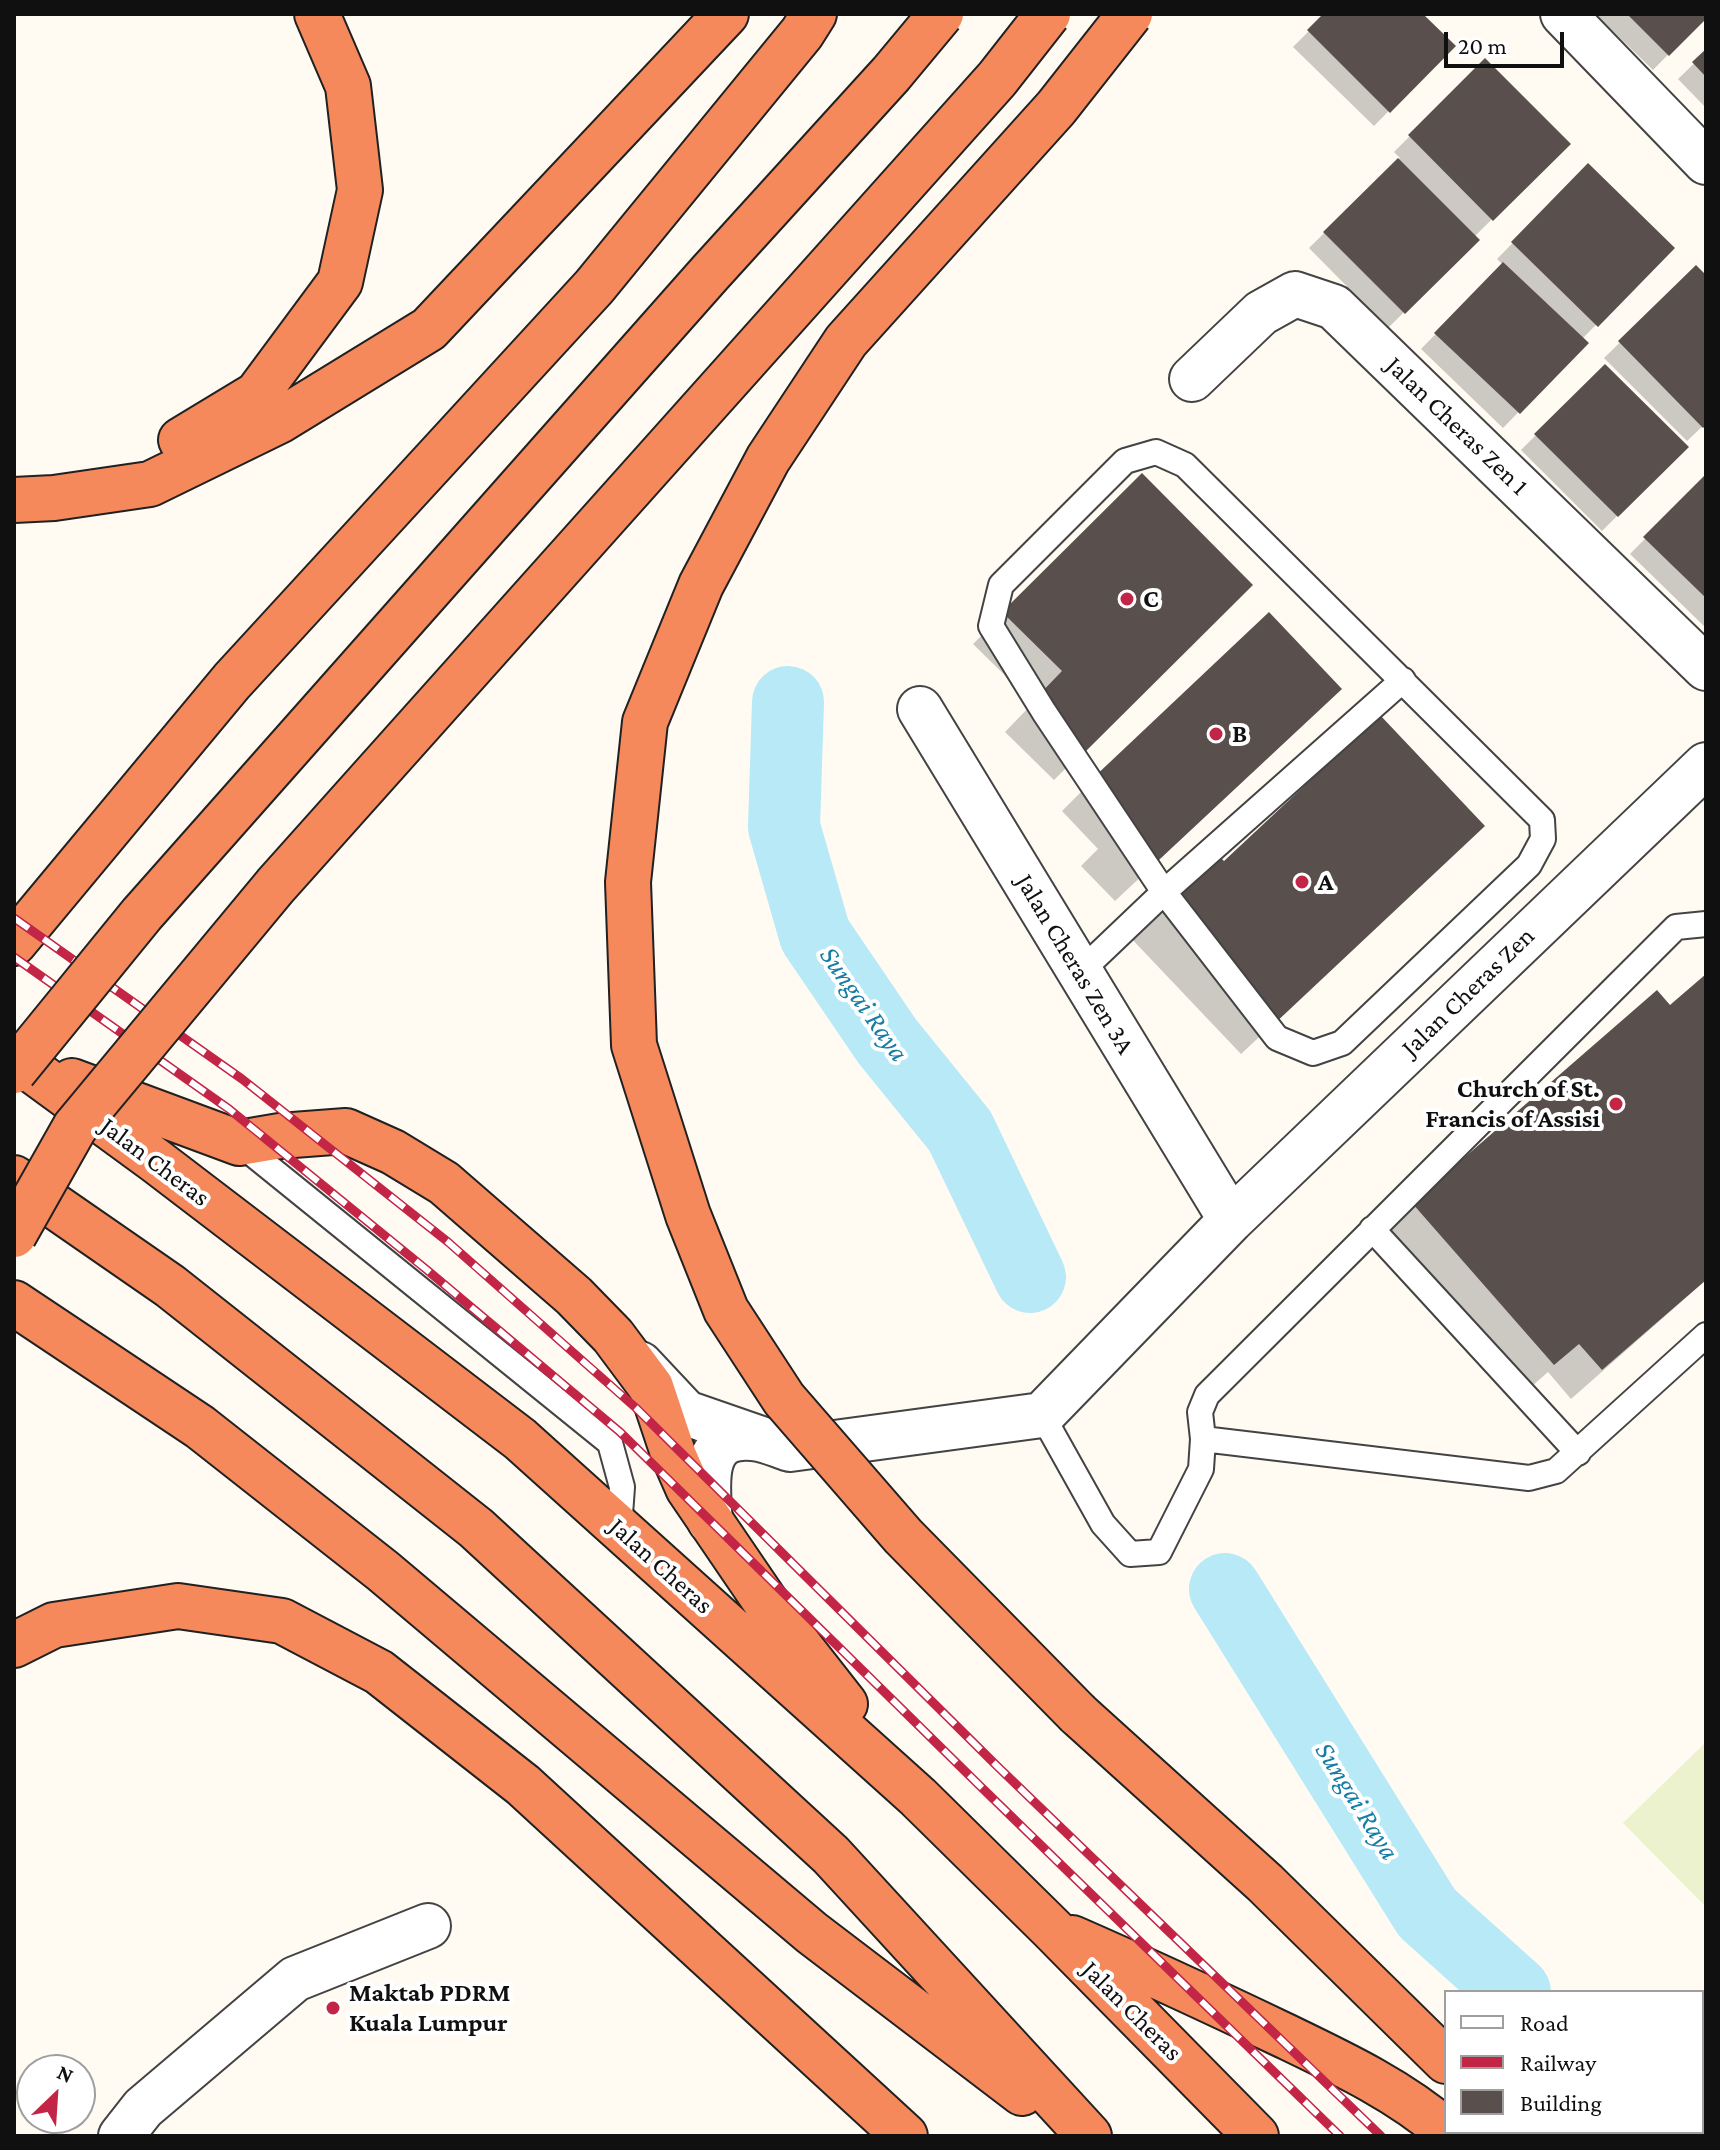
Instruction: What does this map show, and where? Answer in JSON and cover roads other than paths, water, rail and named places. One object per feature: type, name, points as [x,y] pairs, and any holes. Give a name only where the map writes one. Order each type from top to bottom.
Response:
[{"type":"highway","points":[[14,475],[51,477],[151,459],[257,394],[340,282],[360,190],[348,86],[317,14]]},
{"type":"highway","points":[[14,500],[54,498],[150,484],[279,421],[429,329],[726,14]]},
{"type":"highway","points":[[14,943],[232,681],[594,287],[802,33],[814,14]]},
{"type":"highway","points":[[918,1797],[769,1607],[710,1521],[683,1477],[651,1387],[613,1336],[574,1296],[444,1183],[393,1152],[346,1131],[239,1143],[16,1063],[142,914],[710,273],[891,74],[941,14]]},
{"type":"highway","points":[[14,1235],[75,1127],[276,885],[976,103],[1048,14]]},
{"type":"highway","points":[[1130,14],[1056,108],[846,341],[768,459],[701,585],[645,722],[628,882],[634,1045],[688,1215],[726,1310],[784,1399],[903,1536],[1078,1714],[1265,1883],[1444,2059]]},
{"type":"highway","name":"Jalan Cheras","points":[[16,1063],[156,1161],[520,1439],[918,1797],[1256,2136]]},
{"type":"highway","points":[[14,1178],[170,1286],[476,1528],[831,1855],[1089,2136]]},
{"type":"highway","points":[[14,1210],[170,1286]]},
{"type":"highway","points":[[14,1303],[200,1427],[383,1571],[812,1933],[1077,2136]]},
{"type":"highway","points":[[14,1645],[54,1625],[178,1606],[282,1621],[379,1672],[523,1785],[905,2136]]},
{"type":"highway","points":[[1052,1929],[1179,1985],[1343,2064],[1425,2113],[1444,2130]]},
{"type":"street","points":[[1563,14],[1706,162]]},
{"type":"street","name":"Jalan Cheras Zen 1","points":[[1192,379],[1261,313],[1295,294],[1334,307],[1706,668]]},
{"type":"street","name":"Jalan Cheras Zen 3A","points":[[920,709],[1231,1220]]},
{"type":"street","name":"Jalan Cheras Zen","points":[[1042,1415],[1231,1220],[1706,765]]},
{"type":"street","points":[[613,1336],[686,1413],[790,1449]]},
{"type":"street","points":[[710,1521],[707,1490],[710,1461],[718,1448],[731,1438],[756,1438],[790,1449],[1042,1415]]},
{"type":"street","points":[[121,2136],[143,2108],[295,1979],[428,1926]]},
{"type":"lane","points":[[1156,452],[1185,465],[1403,680],[1542,820],[1543,839],[1529,865],[1342,1043],[1313,1053],[1277,1038],[1164,892],[1044,712],[991,626],[1001,585],[1125,461],[1156,452]]},
{"type":"lane","points":[[1080,972],[1164,892],[1403,680]]},
{"type":"lane","points":[[1042,1415],[1103,1524],[1130,1554],[1159,1552],[1201,1469],[1203,1439],[1200,1412],[1207,1395],[1676,927],[1706,924]]},
{"type":"lane","points":[[239,1143],[610,1443],[622,1487],[619,1528]]},
{"type":"lane","points":[[1372,1229],[1578,1453]]},
{"type":"lane","points":[[1203,1439],[1529,1478],[1556,1471],[1706,1335]]},
{"type":"waterway","name":"Sungai Raya","points":[[788,702],[784,827],[815,935],[887,1041],[960,1131],[1030,1277]]},
{"type":"waterway","name":"Sungai Raya","points":[[1225,1589],[1427,1913],[1513,1990]]},
{"type":"railway","points":[[14,918],[242,1079],[448,1242],[636,1408],[996,1765],[1381,2136]]},
{"type":"railway","points":[[14,957],[229,1109],[620,1432],[1340,2136]]},
{"type":"place","name":"C","points":[[1127,599]]},
{"type":"place","name":"B","points":[[1216,734]]},
{"type":"place","name":"A","points":[[1302,882]]},
{"type":"place","name":"Church of St. Francis of Assisi","points":[[1616,1104]]},
{"type":"place","name":"Maktab PDRM Kuala Lumpur","points":[[333,2008]]}]
